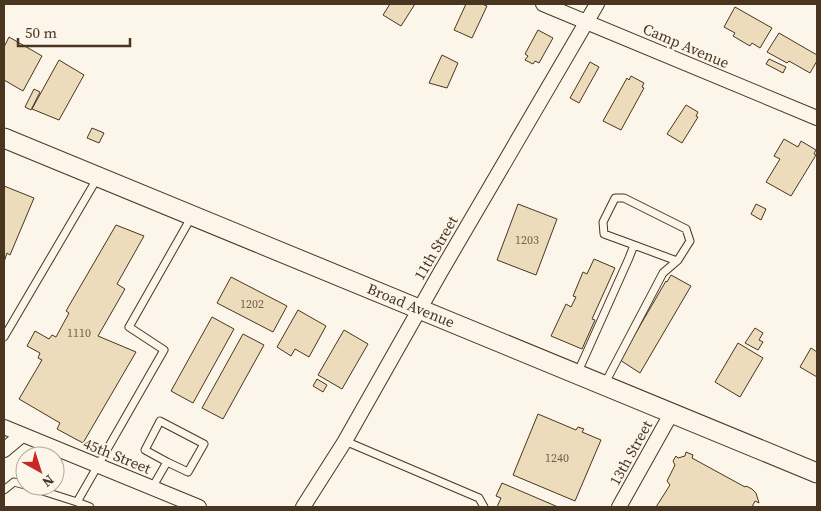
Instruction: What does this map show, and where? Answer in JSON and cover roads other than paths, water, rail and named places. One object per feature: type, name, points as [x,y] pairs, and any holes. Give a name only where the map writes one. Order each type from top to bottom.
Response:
[{"type":"main road","name":"Broad Avenue","points":[[4,138],[817,473]]},
{"type":"street","name":"Camp Avenue","points":[[543,4],[817,118]]},
{"type":"street","name":"11th Street","points":[[304,507],[345,441],[597,4]]},
{"type":"street","name":"13th Street","points":[[619,507],[671,414]]},
{"type":"street","name":"45th Street","points":[[4,427],[199,507]]},
{"type":"street","points":[[4,450],[22,435]]},
{"type":"lane","points":[[4,337],[98,176]]},
{"type":"lane","points":[[604,386],[663,273],[677,261],[690,240],[686,229],[624,198],[615,198],[603,222],[604,234],[677,261]]},
{"type":"lane","points":[[78,502],[164,350],[129,328],[192,215]]},
{"type":"lane","points":[[577,374],[634,244]]},
{"type":"lane","points":[[160,421],[204,444],[188,472],[167,462],[145,450],[160,421]]},
{"type":"lane","points":[[345,441],[479,498],[484,507]]},
{"type":"lane","points":[[152,488],[167,462]]},
{"type":"lane","points":[[4,490],[15,482]]},
{"type":"lane","points":[[58,496],[90,507]]}]
